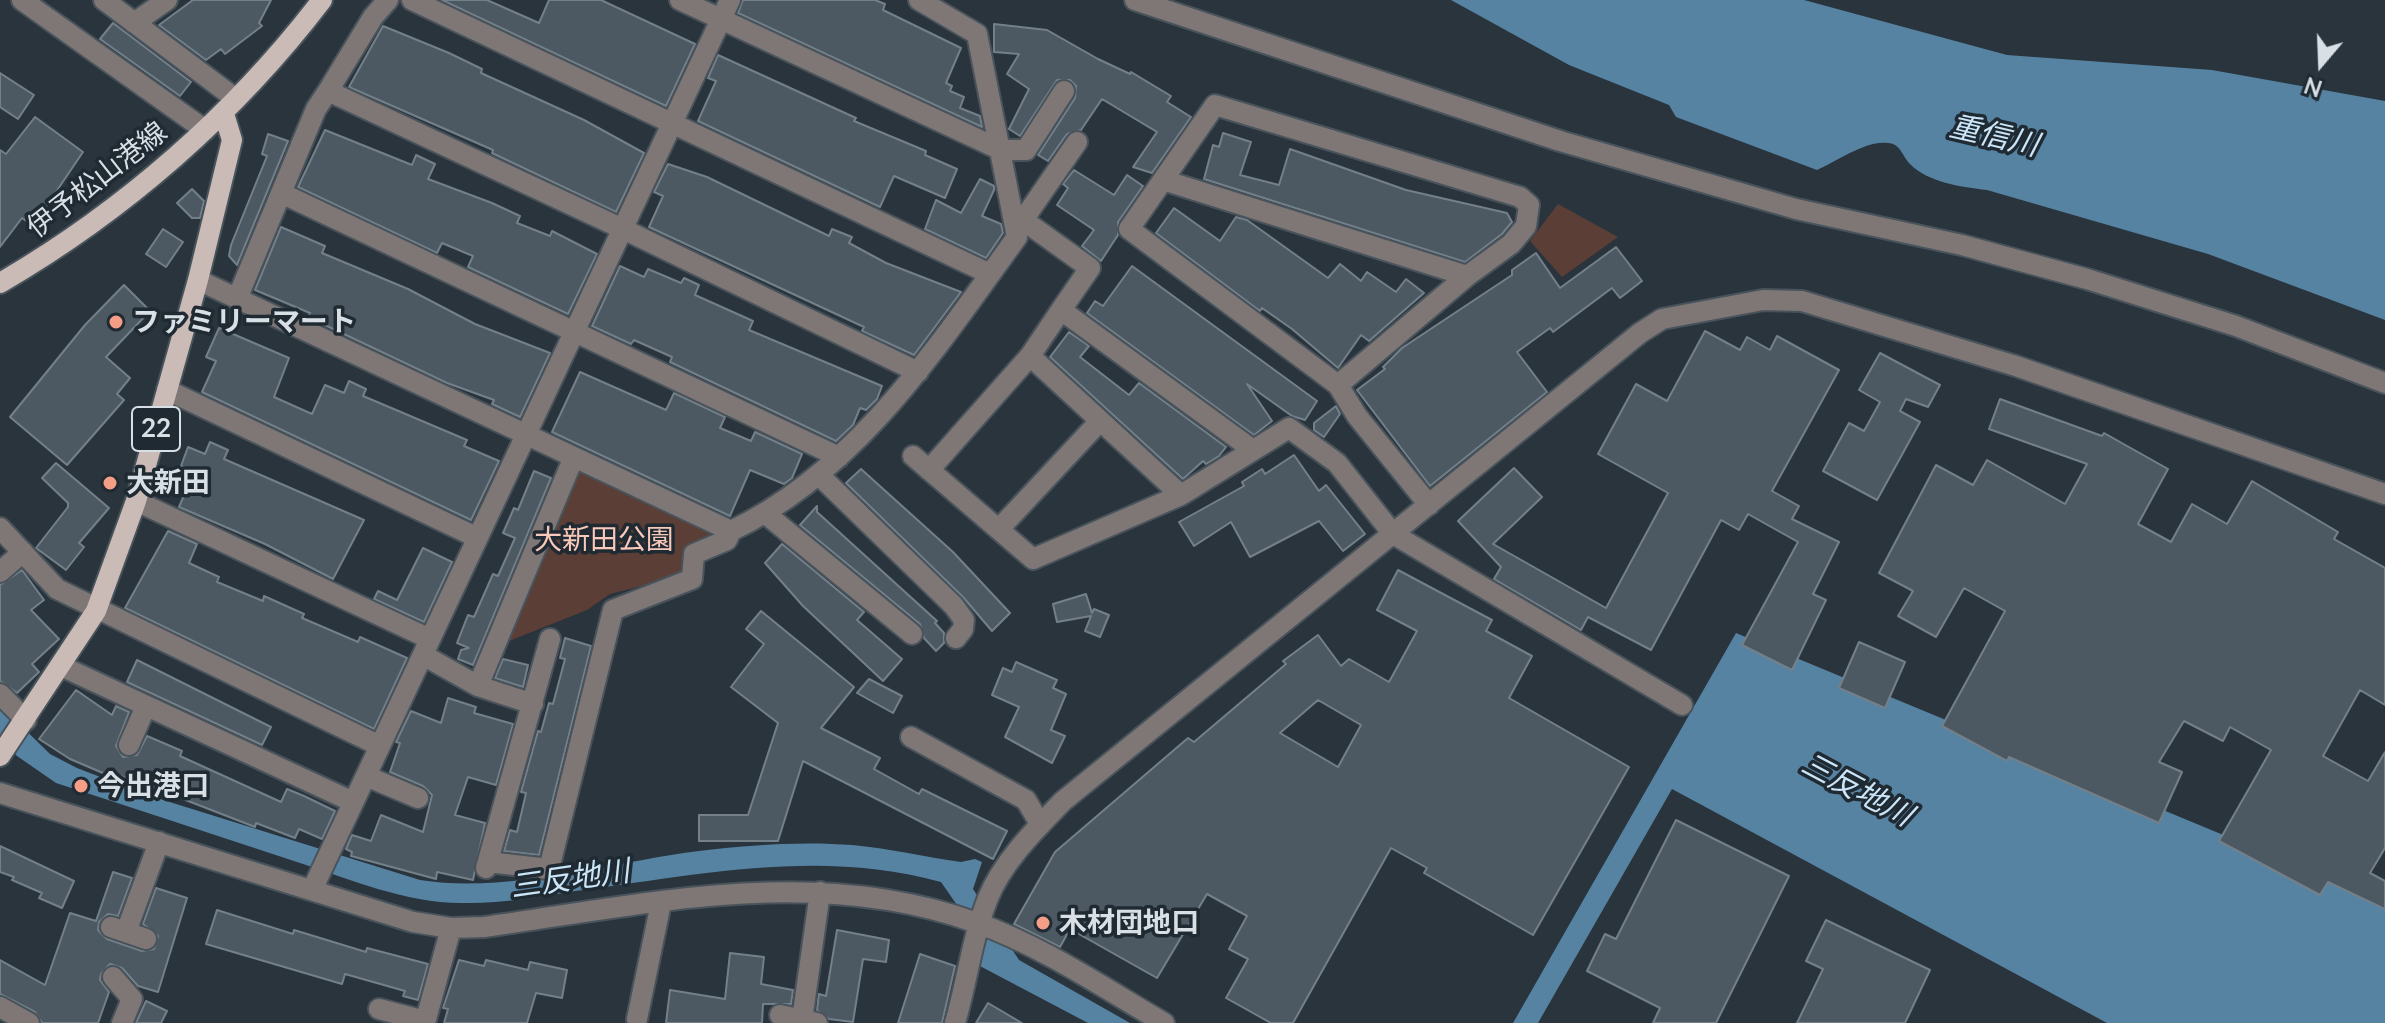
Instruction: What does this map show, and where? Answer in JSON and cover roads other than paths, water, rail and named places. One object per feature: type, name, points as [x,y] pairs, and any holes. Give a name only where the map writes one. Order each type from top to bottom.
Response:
[{"type":"main road","name":"伊予松山港線","points":[[0,283],[66,244],[139,188],[205,130],[230,106],[322,0]]},
{"type":"main road","name":"22","points":[[2,752],[96,611],[136,501],[198,280],[232,140],[230,106]]},
{"type":"street","points":[[22,0],[205,130]]},
{"type":"street","points":[[104,0],[230,106]]},
{"type":"street","points":[[134,23],[167,0]]},
{"type":"street","points":[[237,299],[316,109],[373,17],[388,0]]},
{"type":"street","points":[[412,0],[990,274]]},
{"type":"street","points":[[680,0],[1001,150],[1026,150],[1064,91]]},
{"type":"street","points":[[314,886],[730,0]]},
{"type":"street","points":[[550,639],[487,865],[549,869],[613,610],[692,579],[694,554],[727,540],[731,531],[766,514],[820,476],[918,372],[1017,237],[1019,221],[977,34],[919,0]]},
{"type":"street","points":[[1135,0],[1575,145],[1796,209],[1962,245],[2102,283],[2236,326],[2385,383]]},
{"type":"street","points":[[328,91],[918,372]]},
{"type":"street","points":[[1338,385],[1467,276],[1511,244],[1526,226],[1529,205],[1520,197],[1215,105],[1129,229],[1338,385],[1357,416],[1429,505]]},
{"type":"street","points":[[1019,221],[1077,142]]},
{"type":"street","points":[[1163,180],[1467,276]]},
{"type":"street","points":[[281,193],[839,457]]},
{"type":"street","points":[[929,470],[1030,356],[1090,268],[1019,221]]},
{"type":"street","points":[[198,280],[731,531]]},
{"type":"street","points":[[977,1023],[957,1017],[979,923],[998,878],[1040,824],[1103,765],[1209,685],[1640,333],[1662,319],[1763,300],[1802,301],[2016,366],[2385,494]]},
{"type":"street","points":[[1061,310],[1253,450]]},
{"type":"street","points":[[1030,356],[1181,495]]},
{"type":"street","points":[[167,390],[476,537]]},
{"type":"street","points":[[999,529],[1100,421]]},
{"type":"street","points":[[913,456],[1033,559],[1181,495],[1289,428],[1337,463],[1393,534],[1682,705]]},
{"type":"street","points":[[478,686],[573,459]]},
{"type":"street","points":[[820,476],[954,606],[964,620],[963,629],[956,638]]},
{"type":"street","points":[[136,501],[426,647],[478,686],[533,704]]},
{"type":"street","points":[[766,514],[883,622],[912,634]]},
{"type":"street","points":[[0,528],[57,589],[96,611],[380,746]]},
{"type":"street","points":[[0,572],[23,552]]},
{"type":"street","points":[[61,666],[353,802]]},
{"type":"street","points":[[0,694],[24,722]]},
{"type":"street","points":[[129,745],[146,706]]},
{"type":"street","points":[[911,737],[1026,800],[1040,824]]},
{"type":"street","points":[[366,776],[418,798]]},
{"type":"street","points":[[0,793],[314,886],[413,922],[451,928],[484,927],[766,890],[820,892],[916,903],[979,923],[1013,938],[1164,1023]]},
{"type":"street","points":[[127,933],[159,842]]},
{"type":"street","points":[[780,1015],[810,1021],[820,892]]},
{"type":"street","points":[[637,1019],[661,903]]},
{"type":"street","points":[[379,1009],[425,1022],[451,928]]},
{"type":"street","points":[[113,977],[132,999],[122,1023]]},
{"type":"street","points":[[0,1007],[29,1023]]},
{"type":"water","name":"重信川","points":[[1451,0],[1804,0],[2007,55],[2212,70],[2385,101],[2385,320],[2208,254],[1987,190],[1936,180],[1907,161],[1899,148],[1892,144],[1879,143],[1861,148],[1817,170],[1676,117],[1669,105],[1569,65]]},
{"type":"water","name":"三反地川","points":[[1736,633],[2385,902],[2385,1023],[2107,1023],[1672,789],[1538,1023],[1513,1023]]},
{"type":"water","name":"三反地川","points":[[0,705],[50,754],[77,768],[144,794],[420,880],[488,883],[524,880],[699,851],[775,844],[852,845],[961,862],[975,859],[982,862],[973,889],[1019,960],[1130,1023],[1088,1023],[978,965],[984,944],[941,882],[896,872],[804,866],[713,872],[504,901],[461,903],[419,899],[357,882],[56,783],[17,756],[0,737]]},
{"type":"place","name":"ファミリーマート","points":[[116,322]]},
{"type":"place","name":"大新田","points":[[110,483]]},
{"type":"place","name":"今出港口","points":[[81,786]]},
{"type":"place","name":"木材団地口","points":[[1043,923]]},
{"type":"park label","name":"大新田公園","points":[[604,540]]}]
